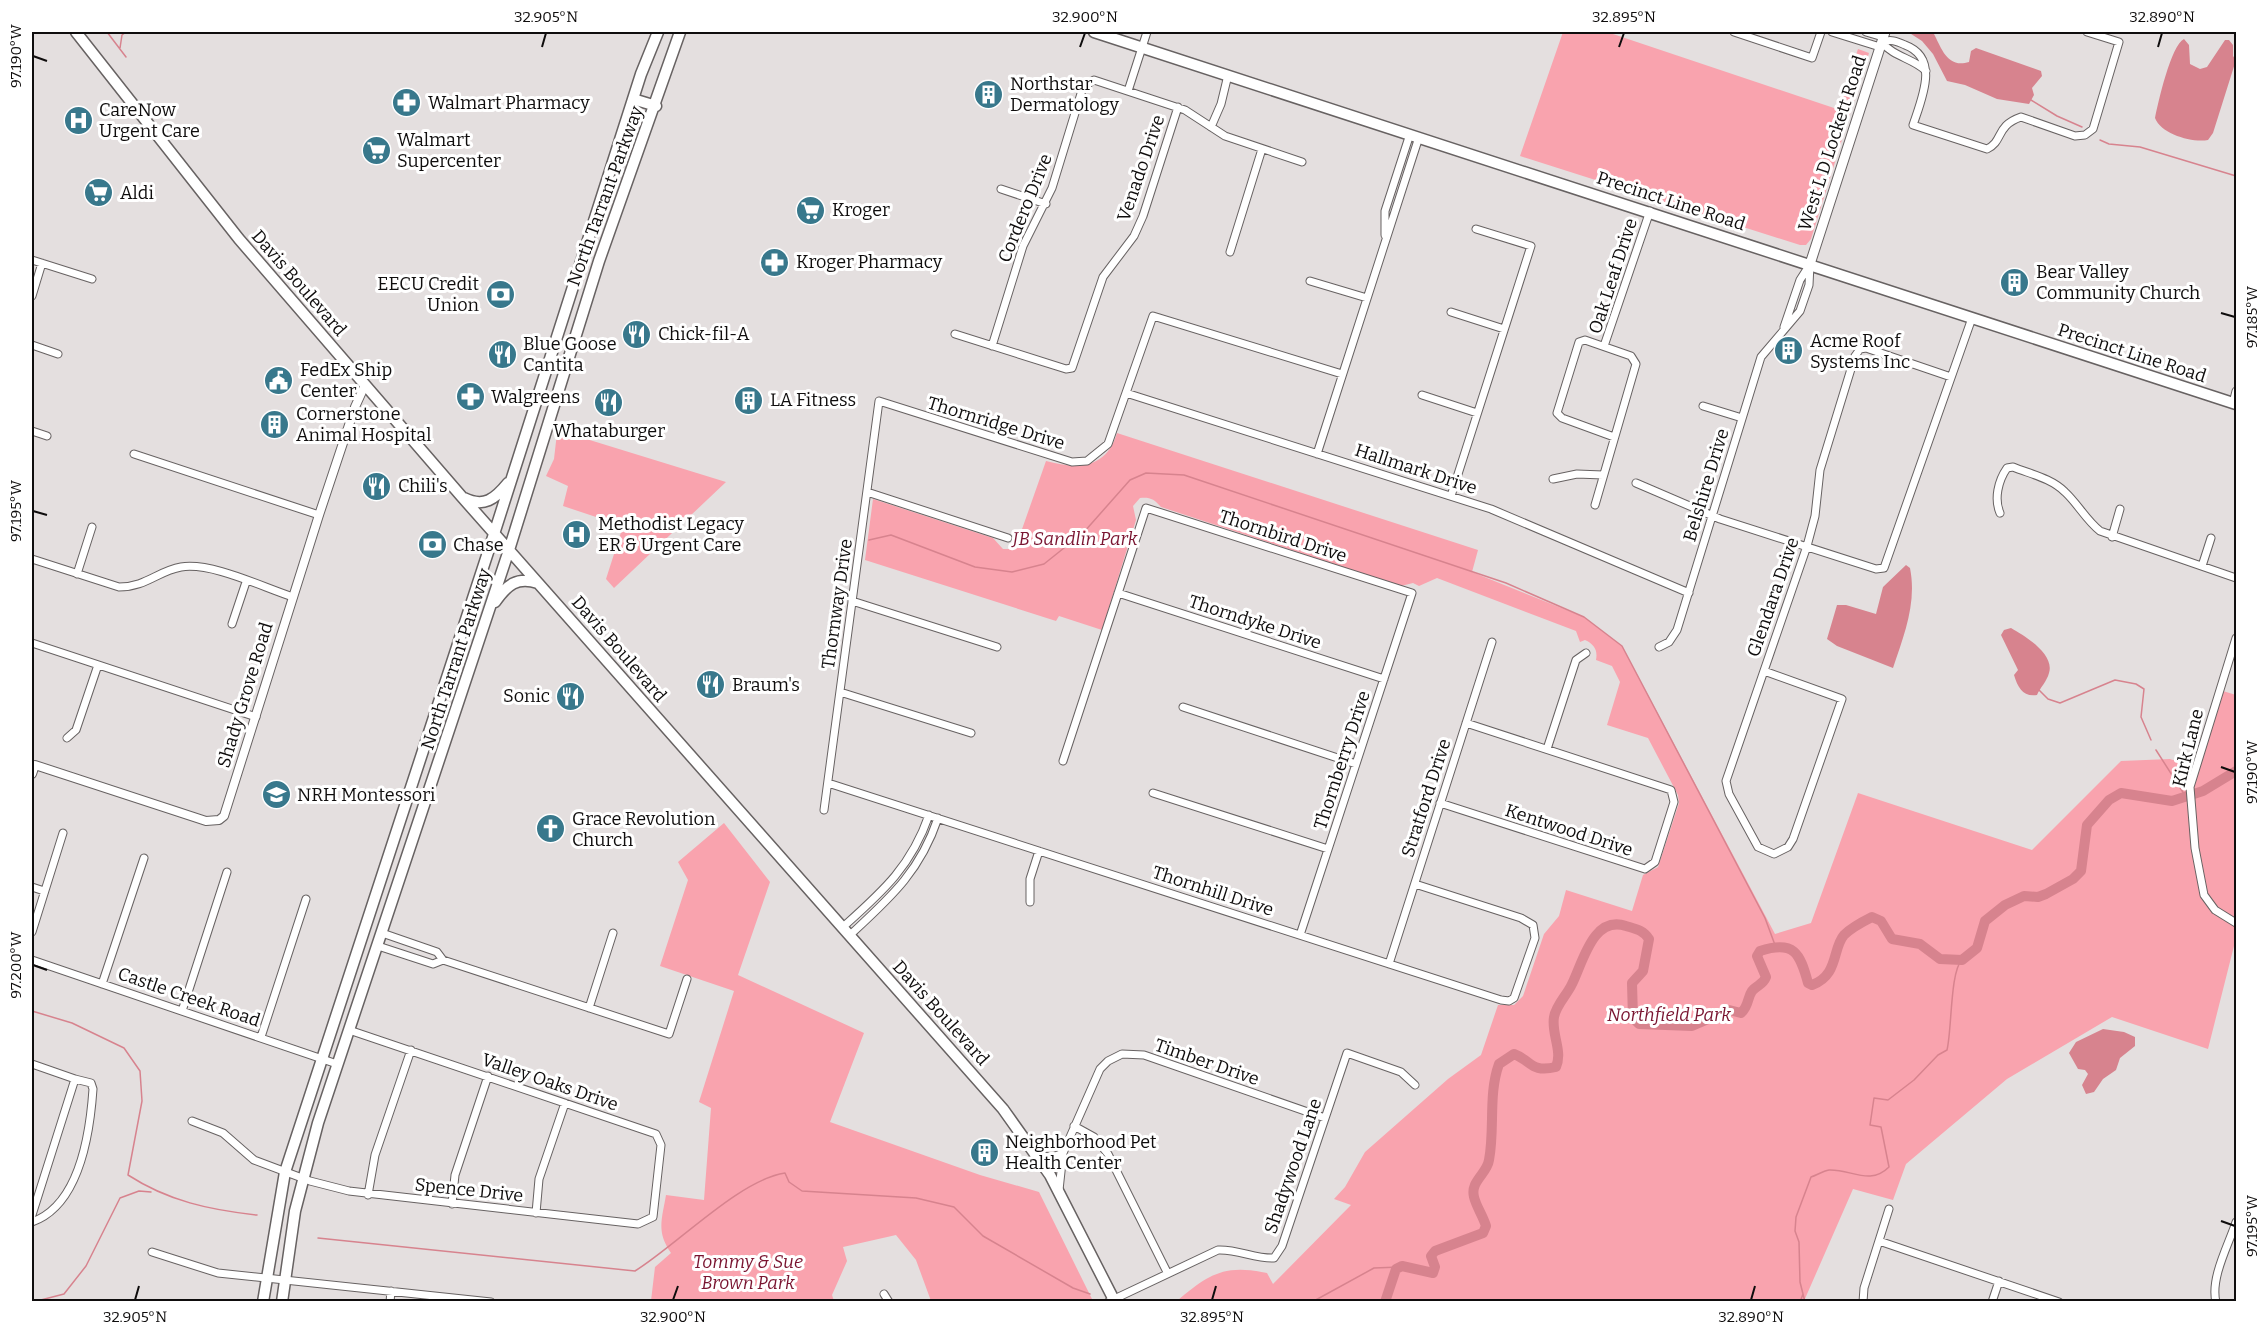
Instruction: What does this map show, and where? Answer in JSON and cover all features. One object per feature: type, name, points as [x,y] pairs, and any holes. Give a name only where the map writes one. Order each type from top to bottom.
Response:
[{"type":"main road","name":"Davis Boulevard","points":[[76,32],[214,211],[494,534],[994,1099],[1038,1156],[1059,1190],[1112,1301]]},
{"type":"main road","name":"North Tarrant Parkway","points":[[263,1302],[285,1172],[494,534],[579,264],[633,99],[658,32]]},
{"type":"main road","name":"North Tarrant Parkway","points":[[282,1302],[302,1178],[509,550],[596,269],[656,106],[680,32]]},
{"type":"main road","name":"Precinct Line Road","points":[[1094,32],[1650,211],[2235,404]]},
{"type":"main road","name":"West L D Lockett Road","points":[[1810,264],[1883,40]]},
{"type":"main road","points":[[633,99],[656,106]]},
{"type":"main road","points":[[579,264],[596,269]]},
{"type":"main road","points":[[462,497],[479,504],[494,499],[511,481]]},
{"type":"main road","points":[[488,612],[508,585],[519,580],[538,583]]},
{"type":"main road","points":[[401,815],[420,821]]},
{"type":"main road","points":[[349,1030],[344,1026],[342,1014],[350,991],[353,964]]},
{"type":"street","points":[[1147,32],[1128,91],[1178,107],[1225,136],[1302,162]]},
{"type":"street","points":[[1734,32],[1812,58],[1821,32]]},
{"type":"street","points":[[1832,32],[1883,40],[1891,39],[1914,48],[1926,63],[1926,71],[1922,97],[1913,124],[1987,148],[1994,146],[2004,125],[2021,117],[2075,135],[2085,135],[2092,129],[2119,42],[2087,32]]},
{"type":"street","points":[[1866,32],[1883,40],[1888,50],[1910,58],[1926,71]]},
{"type":"street","points":[[1211,127],[1221,104],[1228,75]]},
{"type":"street","name":"Cordero Drive","points":[[992,346],[1023,246],[1046,204],[1083,87],[1094,80],[1128,91]]},
{"type":"street","name":"Venado Drive","points":[[992,346],[1066,369],[1072,368],[1103,277],[1134,236],[1143,216],[1178,107]]},
{"type":"street","points":[[1317,454],[1386,238],[1385,211],[1415,135]]},
{"type":"street","points":[[1230,252],[1262,149]]},
{"type":"street","points":[[1001,189],[1046,204]]},
{"type":"street","name":"Oak Leaf Drive","points":[[1595,505],[1614,437],[1627,402],[1636,364],[1631,356],[1604,346],[1650,211]]},
{"type":"street","points":[[1450,496],[1531,246],[1476,229]]},
{"type":"street","points":[[32,260],[92,279]]},
{"type":"street","points":[[32,296],[42,263]]},
{"type":"street","name":"Belshire Drive","points":[[1659,647],[1673,637],[1689,593],[1761,357],[1783,330],[1800,280],[1810,264]]},
{"type":"street","points":[[1310,281],[1366,298]]},
{"type":"street","points":[[1451,312],[1504,329]]},
{"type":"street","name":"Thornridge Drive","points":[[879,401],[1072,462],[1087,461],[1108,444],[1153,316],[1342,374]]},
{"type":"street","points":[[1636,483],[1713,516],[1876,569],[1884,568],[1972,318]]},
{"type":"street","points":[[955,334],[992,346]]},
{"type":"street","points":[[1604,346],[1585,340],[1579,342],[1557,413],[1562,418],[1614,437]]},
{"type":"street","points":[[32,345],[58,354]]},
{"type":"street","name":"Glendara Drive","points":[[1764,671],[1842,699],[1792,839],[1788,847],[1774,854],[1762,851],[1754,840],[1729,794],[1726,781],[1807,546],[1815,516],[1820,470],[1855,356],[1860,349],[1866,348],[1951,377]]},
{"type":"street","name":"Shady Grove Road","points":[[32,774],[33,764],[213,822],[224,816],[319,516],[355,407],[365,386]]},
{"type":"street","points":[[2235,404],[2236,391]]},
{"type":"street","name":"Hallmark Drive","points":[[1126,393],[1517,519],[1689,593]]},
{"type":"street","points":[[1422,395],[1477,413]]},
{"type":"street","name":"Thornway Drive","points":[[824,810],[879,401]]},
{"type":"street","points":[[1703,406],[1742,418]]},
{"type":"street","points":[[32,431],[47,436]]},
{"type":"street","points":[[134,454],[319,516]]},
{"type":"street","points":[[2000,513],[1995,502],[2007,468],[2013,467],[2053,483],[2064,492],[2088,521],[2112,537],[2236,578]]},
{"type":"street","points":[[1553,479],[1577,474],[1604,475]]},
{"type":"street","points":[[867,492],[1008,538]]},
{"type":"street","name":"Thornbird Drive","points":[[1118,593],[1146,508],[1412,593]]},
{"type":"street","points":[[2112,537],[2120,509]]},
{"type":"street","points":[[77,574],[92,527]]},
{"type":"street","points":[[2202,566],[2211,538]]},
{"type":"street","points":[[32,559],[106,584],[133,587],[181,567],[205,566],[293,597]]},
{"type":"street","points":[[232,624],[246,582]]},
{"type":"street","points":[[1063,761],[1118,593]]},
{"type":"street","name":"Thorndyke Drive","points":[[1118,593],[1384,679]]},
{"type":"street","name":"Thornberry Drive","points":[[1300,935],[1412,593]]},
{"type":"street","points":[[852,601],[997,647]]},
{"type":"street","name":"Kirk Lane","points":[[2236,638],[2190,788],[2204,895],[2215,910],[2236,923]]},
{"type":"street","name":"Stratford Drive","points":[[1389,964],[1492,642]]},
{"type":"street","points":[[32,644],[256,717]]},
{"type":"street","points":[[1466,723],[1547,749],[1576,660],[1586,653]]},
{"type":"street","points":[[66,738],[76,730],[98,665]]},
{"type":"street","points":[[840,692],[971,733]]},
{"type":"street","points":[[1183,707],[1356,764]]},
{"type":"street","name":"Kentwood Drive","points":[[1440,803],[1645,869],[1655,862],[1674,802],[1674,795],[1665,788],[1547,749]]},
{"type":"street","name":"Thornhill Drive","points":[[828,783],[1509,1001],[1518,991],[1532,948],[1536,931],[1533,925],[1521,918],[1415,884]]},
{"type":"street","points":[[1153,793],[1328,849]]},
{"type":"street","points":[[846,931],[902,870],[918,845],[928,815]]},
{"type":"street","points":[[846,931],[908,880],[926,850],[938,819]]},
{"type":"street","points":[[32,932],[63,833]]},
{"type":"street","points":[[1030,902],[1030,879],[1039,851]]},
{"type":"street","points":[[102,984],[144,858]]},
{"type":"street","points":[[182,1011],[227,872]]},
{"type":"street","points":[[32,888],[44,891]]},
{"type":"street","points":[[261,1037],[306,899]]},
{"type":"street","points":[[382,933],[437,952],[443,960],[669,1034],[687,979]]},
{"type":"street","points":[[589,1008],[613,933]]},
{"type":"street","points":[[378,946],[433,964],[443,960]]},
{"type":"street","points":[[416,958],[420,946]]},
{"type":"street","name":"Castle Creek Road","points":[[32,960],[338,1064]]},
{"type":"street","name":"Valley Oaks Drive","points":[[349,1030],[647,1130],[660,1138],[655,1213],[651,1220]]},
{"type":"street","points":[[368,1195],[373,1162],[411,1050]]},
{"type":"street","name":"Shadywood Lane","points":[[1112,1301],[1167,1272],[1218,1250],[1236,1249],[1263,1258],[1274,1258],[1282,1246],[1347,1053],[1401,1072],[1415,1085]]},
{"type":"street","name":"Timber Drive","points":[[1059,1190],[1063,1153],[1074,1126],[1100,1069],[1115,1057],[1135,1054],[1325,1118]]},
{"type":"street","points":[[32,1064],[91,1083],[93,1089],[88,1127],[78,1167],[67,1192],[40,1218],[32,1222]]},
{"type":"street","points":[[452,1204],[455,1175],[488,1076]]},
{"type":"street","points":[[32,1215],[75,1079]]},
{"type":"street","points":[[536,1213],[539,1179],[565,1102]]},
{"type":"street","name":"Spence Drive","points":[[192,1121],[223,1133],[254,1160],[302,1178],[368,1195],[638,1224],[651,1220]]},
{"type":"street","points":[[1074,1126],[1094,1137],[1108,1154],[1167,1272]]},
{"type":"street","points":[[1038,1156],[1053,1157],[1063,1153]]},
{"type":"street","points":[[1863,1302],[1864,1288],[1889,1209]]},
{"type":"street","points":[[2217,1302],[2214,1293],[2236,1222]]},
{"type":"street","points":[[1879,1241],[2059,1302]]},
{"type":"street","points":[[152,1252],[218,1273],[490,1302]]},
{"type":"street","points":[[1992,1302],[1999,1281]]},
{"type":"street","points":[[390,1302],[391,1291]]},
{"type":"street","points":[[884,1294],[889,1302]]},
{"type":"green space","points":[[1563,32],[1607,32],[1837,109],[1858,49],[1869,53],[1811,239],[1806,245],[1520,156]]},
{"type":"green space","points":[[557,433],[567,433],[726,482],[614,588],[606,579],[623,526],[563,506],[568,486],[546,476],[554,459]]},
{"type":"green space","points":[[1117,433],[1478,550],[1472,572],[1584,617],[1622,646],[1775,934],[1811,923],[1858,793],[2032,850],[2121,761],[2170,759],[2198,768],[2223,691],[2236,695],[2236,938],[2208,1049],[2112,1017],[2007,1079],[1906,1164],[1893,1200],[1853,1189],[1804,1301],[1177,1301],[1208,1278],[1228,1271],[1267,1273],[1273,1284],[1351,1205],[1334,1199],[1345,1187],[1365,1152],[1448,1079],[1481,1055],[1498,1005],[1514,1005],[1523,996],[1544,934],[1559,916],[1566,890],[1632,911],[1643,875],[1658,867],[1679,803],[1678,795],[1648,738],[1607,725],[1620,682],[1612,666],[1596,660],[1596,650],[1591,643],[1585,640],[1580,642],[1576,631],[1437,578],[1419,586],[1413,583],[1401,586],[1161,507],[1154,500],[1147,498],[1140,498],[1133,506],[1136,520],[1102,630],[1059,616],[1056,621],[865,560],[873,499],[993,538],[1003,549],[1015,549],[1046,461],[1068,465],[1089,464],[1105,454]]},
{"type":"green space","name":"Tommy & Sue Brown Park","points":[[724,823],[770,882],[738,975],[864,1033],[830,1122],[980,1175],[1039,1192],[1092,1299],[1088,1302],[931,1301],[916,1260],[896,1235],[843,1247],[847,1261],[832,1295],[834,1301],[651,1301],[655,1267],[671,1253],[662,1232],[666,1195],[704,1200],[711,1108],[699,1102],[734,991],[660,966],[688,880],[678,862]]},
{"type":"shaded area","points":[[1908,32],[1934,34],[1946,56],[1955,62],[1969,62],[1971,51],[1976,48],[2041,71],[2042,76],[2032,88],[2034,95],[2029,104],[1997,99],[1965,85],[1947,81],[1933,54],[1922,41]]},
{"type":"shaded area","points":[[2184,39],[2189,45],[2190,64],[2200,69],[2207,67],[2225,40],[2229,40],[2233,45],[2233,56],[2236,60],[2213,133],[2208,140],[2186,139],[2170,133],[2158,124],[2155,118],[2174,52]]},
{"type":"shaded area","points":[[1906,565],[1910,568],[1912,581],[1911,606],[1893,668],[1837,646],[1827,639],[1837,605],[1846,605],[1876,614],[1883,587]]},
{"type":"shaded area","points":[[2011,628],[2038,646],[2048,659],[2049,673],[2037,695],[2028,695],[2019,688],[2014,675],[2018,670],[2001,635],[2004,630]]},
{"type":"shaded area","points":[[2103,1029],[2124,1032],[2135,1037],[2135,1046],[2120,1058],[2116,1070],[2103,1079],[2094,1092],[2086,1094],[2082,1085],[2088,1074],[2085,1070],[2078,1069],[2069,1053],[2076,1042]]},
{"type":"waterway","points":[[107,32],[126,57]]},
{"type":"waterway","points":[[120,48],[122,35],[126,32]]},
{"type":"waterway","points":[[2031,100],[2057,116],[2082,127]]},
{"type":"waterway","points":[[2100,140],[2109,144],[2140,147],[2236,176]]},
{"type":"waterway","points":[[869,540],[891,535],[975,567],[1012,572],[1044,564],[1084,532],[1130,480],[1146,473],[1184,475],[1506,583],[1584,617],[1622,646],[1765,918],[1775,945]]},
{"type":"waterway","points":[[2039,690],[2048,699],[2060,703],[2115,680],[2136,684],[2144,689],[2141,717],[2151,740]]},
{"type":"waterway","points":[[2156,750],[2186,797]]},
{"type":"waterway","points":[[1385,1302],[1396,1269],[1402,1266],[1433,1273],[1435,1267],[1431,1256],[1435,1251],[1483,1233],[1486,1226],[1473,1191],[1476,1182],[1488,1165],[1494,1087],[1499,1064],[1514,1054],[1536,1067],[1556,1067],[1558,1055],[1555,1013],[1572,984],[1585,953],[1597,934],[1605,927],[1615,924],[1626,926],[1642,932],[1649,939],[1643,971],[1632,983],[1633,1018],[1639,1024],[1692,1026],[1729,1010],[1741,1013],[1752,991],[1766,977],[1757,956],[1760,951],[1771,948],[1788,948],[1798,957],[1808,983],[1812,985],[1821,981],[1831,968],[1844,935],[1872,917],[1881,921],[1892,939],[1920,944],[1940,959],[1962,960],[1977,948],[1985,921],[2005,905],[2024,896],[2038,897],[2046,894],[2073,879],[2081,871],[2087,825],[2109,800],[2121,793],[2172,801],[2203,791],[2236,771]]},
{"type":"waterway","points":[[1805,1302],[1800,1282],[1799,1242],[1795,1231],[1796,1217],[1811,1177],[1829,1170],[1867,1176],[1875,1175],[1889,1167],[1881,1127],[1870,1125],[1874,1098],[1888,1100],[1914,1080],[1938,1055],[1947,1050],[1953,988],[1958,966],[1962,960]]},
{"type":"waterway","points":[[32,1011],[72,1023],[124,1048],[140,1071],[142,1101],[128,1175],[158,1192],[190,1203],[257,1215]]},
{"type":"waterway","points":[[318,1238],[635,1271],[728,1200],[767,1178],[785,1173],[789,1182],[802,1191],[916,1198],[954,1207],[983,1236],[1073,1288],[1090,1294]]},
{"type":"waterway","points":[[33,1302],[64,1294],[86,1266],[120,1198],[139,1191],[151,1192]]},
{"type":"waterway","points":[[1312,1302],[1374,1268],[1400,1267]]},
{"type":"waterway","points":[[1800,1302],[1803,1294]]},
{"type":"place","name":"Northstar Dermatology","points":[[989,94]]},
{"type":"place","name":"Walmart Pharmacy","points":[[407,103]]},
{"type":"place","name":"CareNow Urgent Care","points":[[78,120]]},
{"type":"place","name":"Walmart Supercenter","points":[[376,150]]},
{"type":"place","name":"Aldi","points":[[99,193]]},
{"type":"place","name":"Kroger","points":[[811,210]]},
{"type":"place","name":"Kroger Pharmacy","points":[[775,262]]},
{"type":"place","name":"Bear Valley Community Church","points":[[2015,282]]},
{"type":"place","name":"EECU Credit Union","points":[[500,294]]},
{"type":"place","name":"Chick-fil-A","points":[[637,334]]},
{"type":"place","name":"Acme Roof Systems Inc","points":[[1789,351]]},
{"type":"place","name":"Blue Goose Cantita","points":[[502,354]]},
{"type":"place","name":"FedEx Ship Center","points":[[279,380]]},
{"type":"place","name":"Walgreens","points":[[470,397]]},
{"type":"place","name":"LA Fitness","points":[[749,400]]},
{"type":"place","name":"Whataburger","points":[[609,402]]},
{"type":"place","name":"Cornerstone Animal Hospital","points":[[275,424]]},
{"type":"place","name":"Chili's","points":[[377,486]]},
{"type":"place","name":"Methodist Legacy ER & Urgent Care","points":[[577,534]]},
{"type":"place","name":"Chase","points":[[432,545]]},
{"type":"place","name":"Braum's","points":[[711,685]]},
{"type":"place","name":"Sonic","points":[[571,696]]},
{"type":"place","name":"NRH Montessori","points":[[276,795]]},
{"type":"place","name":"Grace Revolution Church","points":[[551,829]]},
{"type":"place","name":"Neighborhood Pet Health Center","points":[[984,1152]]},
{"type":"park label","name":"JB Sandlin Park","points":[[1075,539]]},
{"type":"park label","name":"Northfield Park","points":[[1669,1015]]}]
